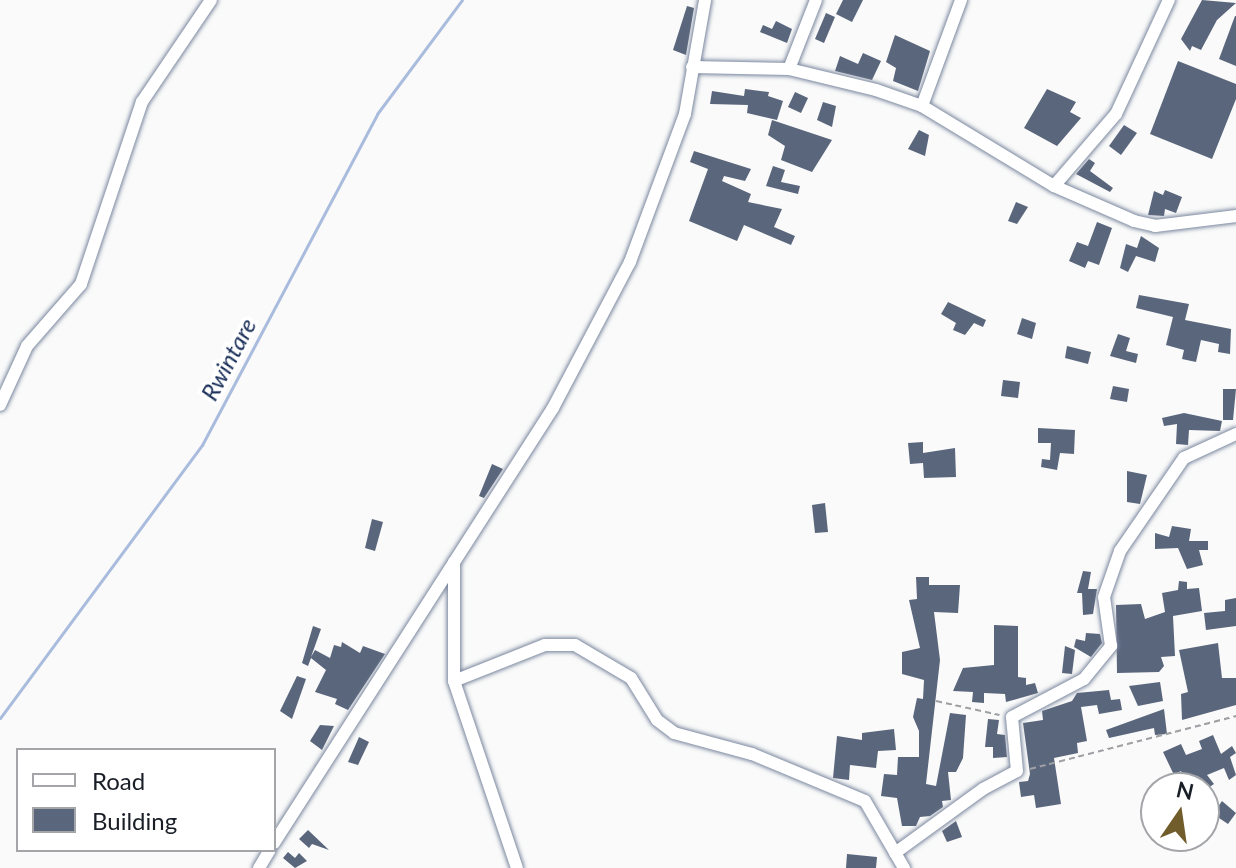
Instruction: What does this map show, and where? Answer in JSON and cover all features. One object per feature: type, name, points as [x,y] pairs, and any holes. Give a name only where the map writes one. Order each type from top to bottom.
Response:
[{"type":"street","points":[[0,405],[27,346],[81,284],[118,160],[142,102],[211,0]]},
{"type":"street","points":[[276,840],[553,408],[630,262],[674,150],[705,0]]},
{"type":"street","points":[[789,69],[816,0]]},
{"type":"street","points":[[922,106],[961,0]]},
{"type":"street","points":[[1054,186],[1116,114],[1169,0]]},
{"type":"street","points":[[692,67],[789,69],[842,80],[922,106],[1087,204],[1155,226],[1236,216]]},
{"type":"street","points":[[895,853],[983,789],[1017,771],[1012,717],[1101,664],[1111,646],[1104,597],[1120,551],[1184,458],[1236,434]]},
{"type":"street","points":[[454,562],[454,681],[517,868]]},
{"type":"street","points":[[454,681],[545,645],[575,645],[631,678],[657,720],[674,733],[752,754],[865,801],[904,868]]},
{"type":"path","points":[[936,701],[1012,717]]},
{"type":"path","points":[[1017,771],[1236,716]]},
{"type":"building","points":[[843,0],[863,0],[852,22],[836,14]]},
{"type":"building","points":[[1202,0],[1236,3],[1217,20],[1201,50],[1192,46],[1190,51],[1181,39]]},
{"type":"building","points":[[687,6],[694,8],[686,55],[673,50]]},
{"type":"building","points":[[826,13],[835,17],[824,43],[815,39]]},
{"type":"building","points":[[1236,16],[1236,66],[1219,59]]},
{"type":"building","points":[[776,21],[792,29],[787,43],[760,32],[763,25],[772,29]]},
{"type":"building","points":[[895,35],[930,51],[918,91],[893,81],[896,68],[886,62]]},
{"type":"building","points":[[863,53],[881,61],[872,80],[835,71],[840,56],[858,64]]},
{"type":"building","points":[[1178,61],[1236,84],[1236,99],[1212,159],[1150,134]]},
{"type":"building","points":[[745,89],[769,92],[768,96],[783,101],[777,120],[747,113],[748,105],[710,104],[712,91],[744,96]]},
{"type":"building","points":[[1047,89],[1076,102],[1070,112],[1081,118],[1057,146],[1024,128]]},
{"type":"building","points":[[795,92],[808,98],[801,113],[788,107]]},
{"type":"building","points":[[823,102],[836,106],[832,127],[817,120]]},
{"type":"building","points":[[772,120],[832,140],[812,172],[781,160],[785,146],[768,135]]},
{"type":"building","points":[[1124,125],[1137,133],[1121,155],[1109,146]]},
{"type":"building","points":[[919,130],[929,135],[925,156],[908,149]]},
{"type":"building","points":[[694,151],[751,169],[745,181],[724,176],[722,181],[751,194],[748,202],[782,209],[774,227],[795,236],[791,245],[744,225],[737,241],[689,221],[708,169],[690,162]]},
{"type":"building","points":[[1089,159],[1095,163],[1090,171],[1113,188],[1110,192],[1076,174]]},
{"type":"building","points":[[773,166],[785,170],[781,182],[800,186],[798,194],[766,186]]},
{"type":"building","points":[[1165,190],[1182,197],[1176,213],[1165,209],[1164,216],[1148,215],[1154,191],[1163,195]]},
{"type":"building","points":[[1016,202],[1028,207],[1017,224],[1008,221]]},
{"type":"building","points":[[1097,222],[1112,228],[1099,265],[1088,261],[1085,268],[1069,261],[1077,242],[1088,246]]},
{"type":"building","points":[[1141,236],[1159,248],[1155,262],[1136,256],[1128,272],[1120,268],[1126,244],[1137,248]]},
{"type":"building","points":[[1139,295],[1189,304],[1185,320],[1231,329],[1230,354],[1218,352],[1219,344],[1201,340],[1196,362],[1182,359],[1184,350],[1166,345],[1173,317],[1136,308]]},
{"type":"building","points":[[948,302],[986,320],[983,327],[974,323],[965,335],[953,330],[956,323],[941,314]]},
{"type":"building","points":[[1022,318],[1036,323],[1032,339],[1017,334]]},
{"type":"building","points":[[1118,334],[1130,338],[1126,351],[1138,354],[1136,363],[1110,356]]},
{"type":"building","points":[[1067,346],[1091,352],[1088,364],[1065,358]]},
{"type":"building","points":[[1003,380],[1020,382],[1018,398],[1001,396]]},
{"type":"building","points":[[1113,386],[1129,389],[1127,402],[1110,399]]},
{"type":"building","points":[[1223,389],[1236,389],[1233,420],[1223,420]]},
{"type":"building","points":[[1184,413],[1222,421],[1220,431],[1189,430],[1188,445],[1176,444],[1177,424],[1164,426],[1162,418]]},
{"type":"building","points":[[1038,428],[1075,430],[1074,454],[1060,453],[1057,470],[1041,467],[1042,459],[1050,460],[1051,443],[1038,443]]},
{"type":"building","points":[[923,442],[923,453],[955,448],[956,477],[924,478],[923,463],[910,464],[908,443]]},
{"type":"building","points":[[492,464],[503,469],[484,498],[479,496]]},
{"type":"building","points":[[1127,471],[1147,475],[1140,504],[1127,502]]},
{"type":"building","points":[[825,503],[828,532],[815,533],[812,505]]},
{"type":"building","points":[[372,519],[383,522],[375,551],[365,548]]},
{"type":"building","points":[[1172,526],[1191,529],[1189,541],[1208,541],[1208,550],[1199,550],[1203,565],[1187,569],[1178,548],[1155,549],[1155,533],[1169,537]]},
{"type":"building","points":[[1083,571],[1091,572],[1088,589],[1097,589],[1093,614],[1083,615],[1082,593],[1077,593]]},
{"type":"building","points":[[916,577],[929,577],[929,585],[960,585],[958,613],[934,612],[940,660],[926,784],[936,786],[950,713],[966,715],[963,758],[956,772],[948,772],[951,800],[942,801],[943,807],[930,816],[920,817],[916,826],[902,826],[897,798],[881,796],[884,774],[897,775],[898,757],[919,757],[919,731],[913,717],[917,698],[923,699],[924,680],[902,674],[902,652],[920,648],[909,600],[917,599]]},
{"type":"building","points":[[1179,581],[1187,582],[1187,589],[1199,588],[1202,611],[1173,616],[1175,656],[1161,657],[1164,666],[1159,672],[1117,673],[1116,605],[1141,604],[1145,619],[1165,612],[1162,593],[1178,590]]},
{"type":"building","points":[[1236,598],[1236,626],[1206,630],[1204,613],[1225,611],[1225,600]]},
{"type":"building","points":[[994,625],[1018,626],[1018,677],[1026,678],[1026,685],[1035,683],[1038,693],[1006,702],[1005,694],[984,693],[984,703],[972,702],[973,692],[953,691],[963,668],[994,665]]},
{"type":"building","points":[[313,626],[321,629],[311,657],[315,650],[330,658],[334,645],[341,647],[342,642],[360,653],[363,646],[385,654],[348,710],[335,704],[337,699],[315,692],[326,670],[311,658],[308,666],[302,663]]},
{"type":"building","points":[[1086,633],[1100,634],[1102,643],[1091,657],[1074,647],[1076,639],[1085,641]]},
{"type":"building","points":[[1218,643],[1222,678],[1236,678],[1236,705],[1182,720],[1181,694],[1188,692],[1179,650]]},
{"type":"building","points":[[1065,646],[1075,650],[1072,674],[1062,673]]},
{"type":"building","points":[[297,676],[306,679],[292,719],[280,711]]},
{"type":"building","points":[[1160,682],[1163,701],[1138,706],[1129,686]]},
{"type":"building","points":[[1109,690],[1111,700],[1120,699],[1122,710],[1099,714],[1097,705],[1081,707],[1087,741],[1077,743],[1078,753],[1054,758],[1061,804],[1036,808],[1034,795],[1021,797],[1019,782],[1028,781],[1030,774],[1023,723],[1043,720],[1042,711],[1072,701],[1077,693]]},
{"type":"building","points":[[1164,709],[1167,734],[1155,735],[1154,728],[1109,738],[1106,730]]},
{"type":"building","points":[[988,719],[999,720],[997,734],[1005,735],[1007,757],[993,758],[993,747],[985,747]]},
{"type":"building","points":[[320,725],[334,726],[322,750],[310,741]]},
{"type":"building","points":[[894,729],[896,750],[878,751],[876,768],[850,765],[849,780],[833,778],[837,736],[862,740],[862,733]]},
{"type":"building","points":[[1213,735],[1221,754],[1232,746],[1236,753],[1230,757],[1236,775],[1229,780],[1224,768],[1214,772],[1173,772],[1163,752],[1181,744],[1186,755],[1202,749],[1199,741]]},
{"type":"building","points":[[359,737],[369,742],[358,765],[348,762]]},
{"type":"building","points":[[1222,801],[1236,813],[1228,824],[1220,819]]},
{"type":"building","points":[[956,821],[962,837],[947,842],[942,831]]},
{"type":"building","points":[[308,830],[329,850],[312,844],[309,848],[299,839]]},
{"type":"building","points":[[288,852],[295,858],[299,853],[307,861],[295,868],[283,858]]},
{"type":"building","points":[[847,854],[877,857],[876,868],[846,868]]},
{"type":"waterway","name":"Rwintare","points":[[0,718],[202,445],[377,114],[462,0]]}]
